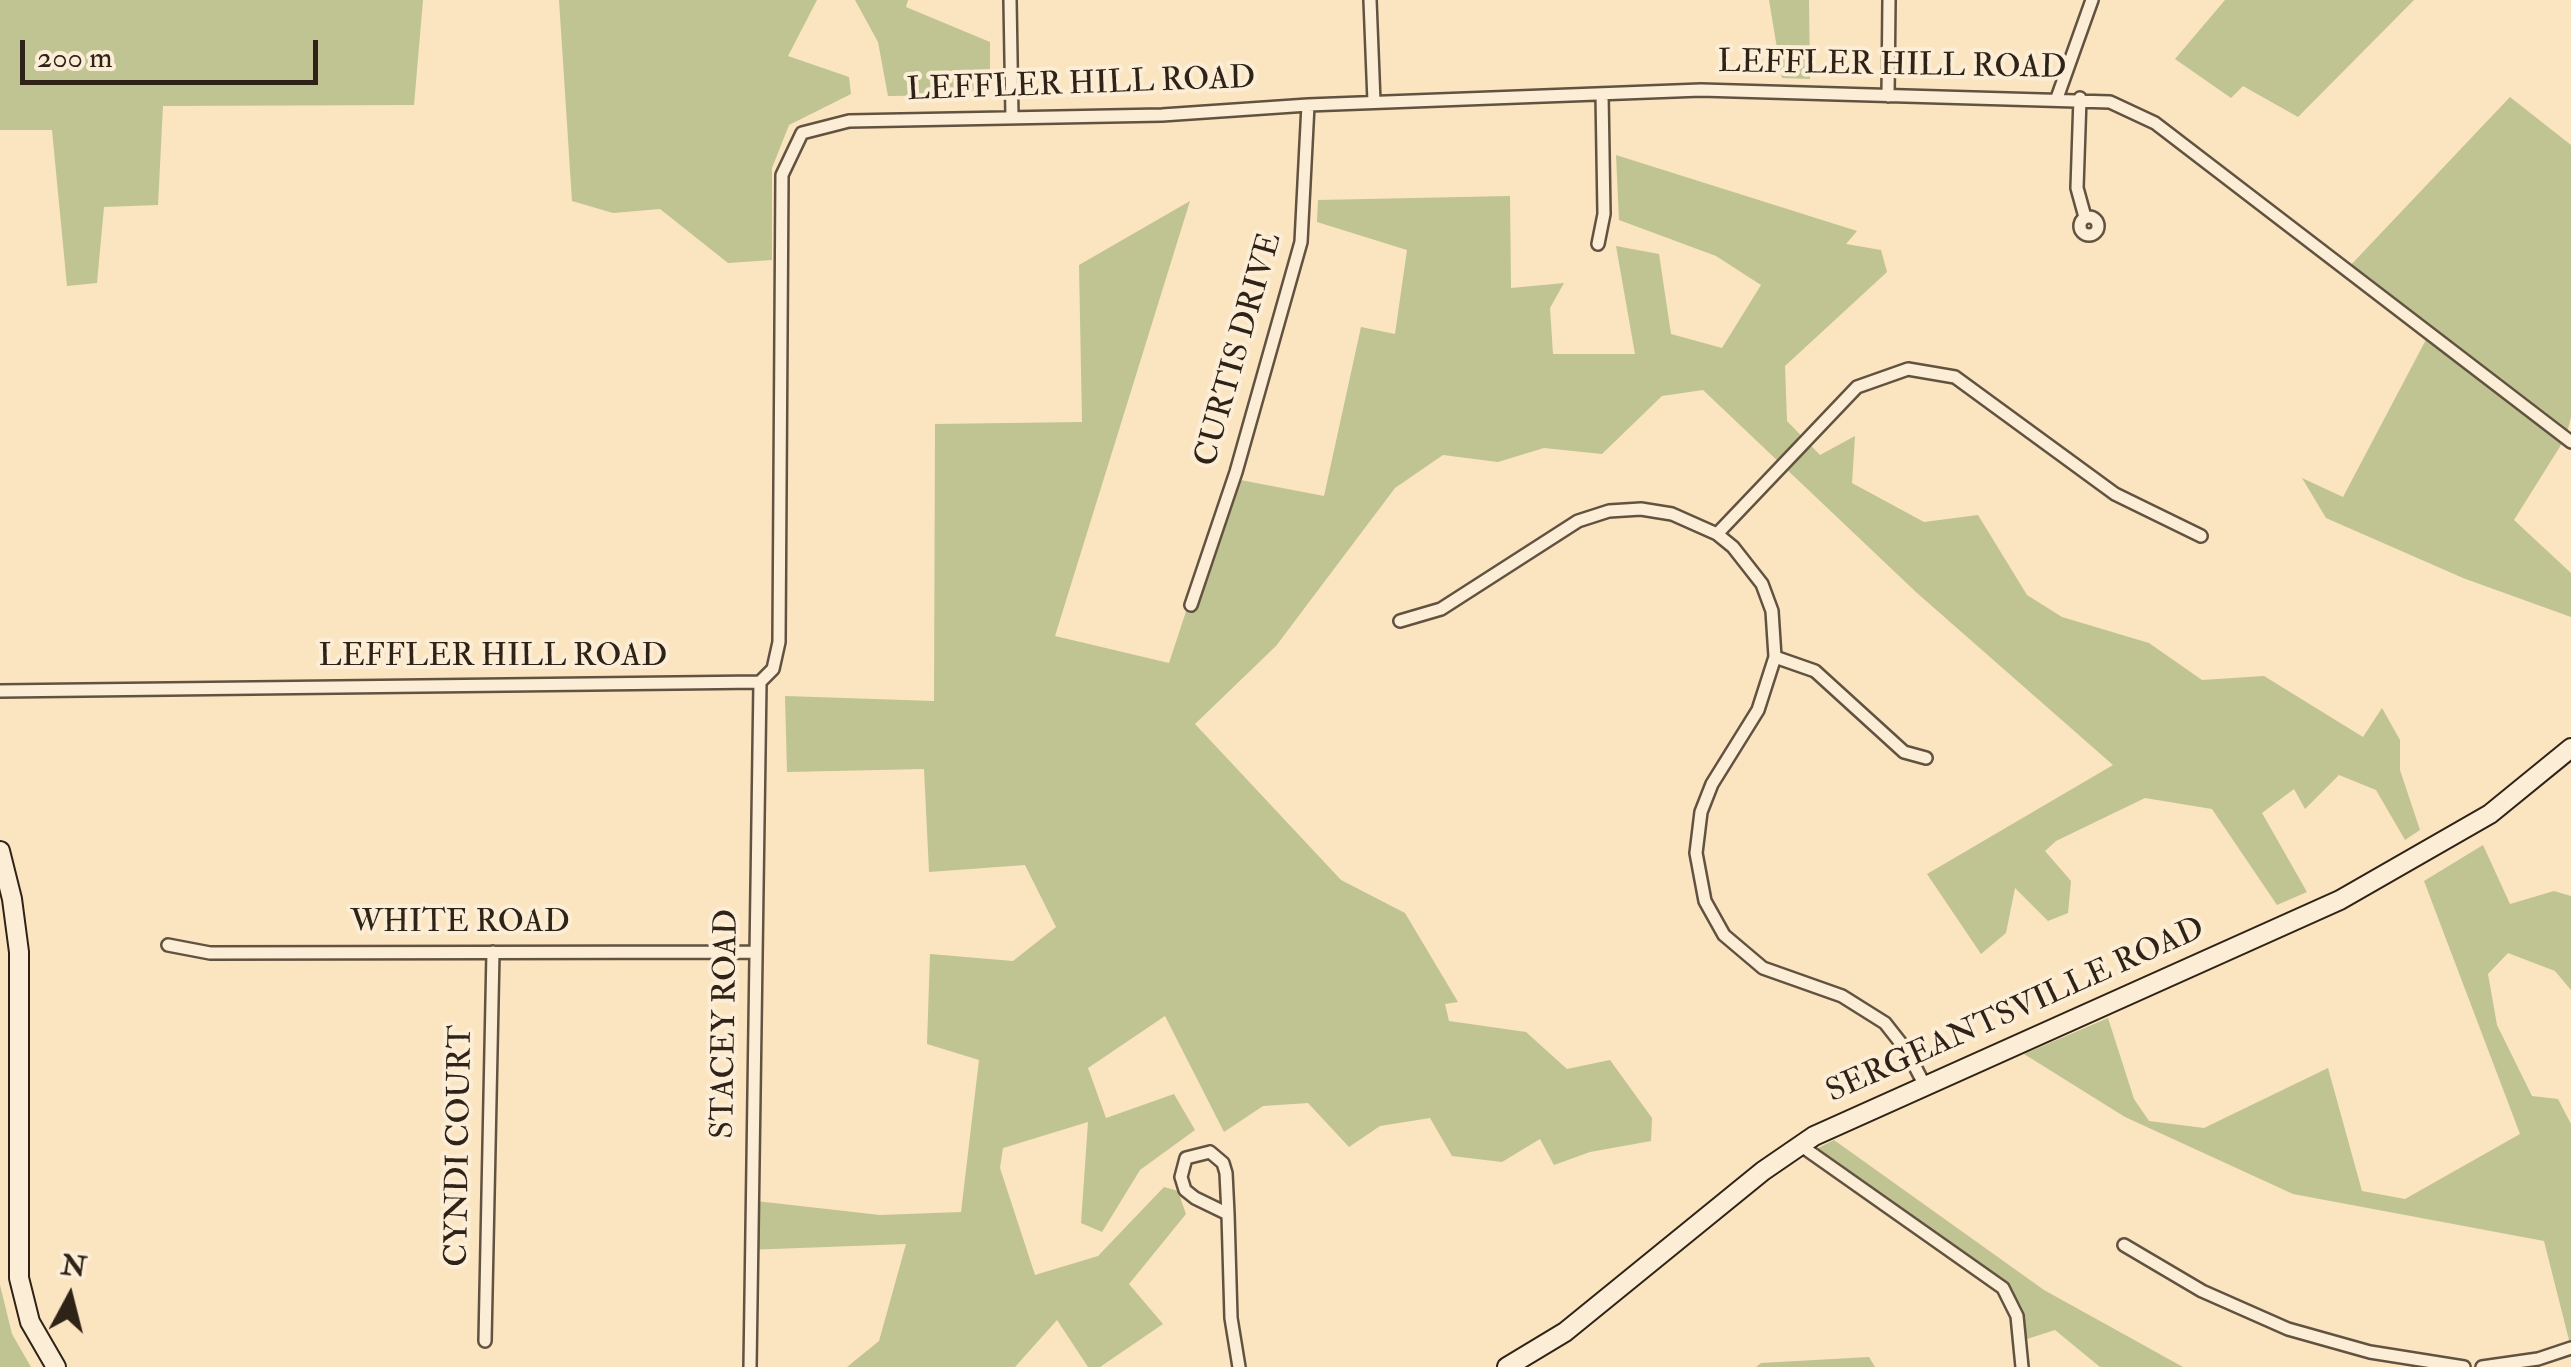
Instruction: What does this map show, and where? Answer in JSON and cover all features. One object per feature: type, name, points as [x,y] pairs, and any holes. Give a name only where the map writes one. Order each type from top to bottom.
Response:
[{"type":"main road","name":"SERGEANTSVILLE ROAD","points":[[1508,1367],[1587,1315],[1800,1145],[1924,1084],[2372,884],[2502,805],[2571,748]]},
{"type":"main road","points":[[0,851],[12,898],[19,952],[19,1278],[30,1322],[47,1364]]},
{"type":"street","points":[[1010,0],[1012,118]]},
{"type":"street","points":[[1370,0],[1374,102]]},
{"type":"street","points":[[1888,96],[1889,0]]},
{"type":"street","points":[[2057,98],[2092,0]]},
{"type":"street","name":"LEFFLER HILL ROAD","points":[[0,691],[230,685],[722,686],[760,682],[773,669],[779,642],[782,175],[786,158],[802,133],[832,122],[1186,114],[1374,102],[1728,90],[2080,98],[2110,102],[2155,123],[2571,442]]},
{"type":"street","points":[[1598,244],[1604,214],[1602,94]]},
{"type":"street","points":[[2080,98],[2077,188],[2085,218]]},
{"type":"street","name":"CURTIS DRIVE","points":[[1191,605],[1236,472],[1302,242],[1308,105]]},
{"type":"street","points":[[1717,534],[1857,388],[1908,369],[1955,377],[2115,494],[2201,536]]},
{"type":"street","points":[[1400,621],[1441,608],[1578,522],[1610,511],[1641,509],[1672,514],[1717,534],[1746,559],[1762,584],[1772,611],[1775,657],[1758,710],[1712,784],[1701,812],[1696,853],[1706,902],[1724,934],[1747,958],[1782,978],[1857,1003],[1885,1023],[1907,1051],[1924,1084]]},
{"type":"street","points":[[1775,657],[1814,671],[1904,752],[1926,758]]},
{"type":"street","name":"STACEY ROAD","points":[[750,1367],[753,952],[760,682]]},
{"type":"street","name":"WHITE ROAD","points":[[168,945],[196,952],[753,952]]},
{"type":"street","name":"CYNDI COURT","points":[[485,1341],[493,952]]},
{"type":"street","points":[[1800,1145],[2004,1288],[2017,1316],[2022,1367]]},
{"type":"street","points":[[1228,1214],[1186,1190],[1182,1166],[1193,1154],[1210,1152],[1223,1163],[1228,1214],[1231,1318],[1239,1367]]},
{"type":"street","points":[[2124,1246],[2202,1291],[2288,1329],[2370,1352],[2464,1367]]},
{"type":"street","points":[[2482,1367],[2538,1359],[2571,1348]]},
{"type":"green space","points":[[0,0],[423,0],[414,105],[163,106],[158,205],[104,207],[97,283],[67,286],[52,130],[0,130]]},
{"type":"green space","points":[[559,0],[817,0],[788,56],[849,77],[851,94],[789,125],[772,168],[772,260],[728,263],[660,209],[613,213],[572,201]]},
{"type":"green space","points":[[855,0],[908,0],[906,7],[990,42],[990,78],[967,95],[888,96],[878,42]]},
{"type":"green space","points":[[1769,0],[1809,0],[1810,79],[1782,78]]},
{"type":"green space","points":[[2225,0],[2414,0],[2298,117],[2243,86],[2231,98],[2175,59]]},
{"type":"green space","points":[[2510,97],[2571,145],[2571,417],[2566,437],[2514,520],[2571,573],[2571,617],[2463,578],[2326,518],[2302,478],[2343,497],[2429,334],[2347,269]]},
{"type":"green space","points":[[1616,155],[1857,231],[1846,244],[1881,250],[1887,272],[1785,366],[1787,421],[1820,455],[1855,436],[1852,483],[1924,522],[1978,515],[2027,595],[2062,617],[2149,643],[2202,680],[2264,676],[2363,737],[2382,708],[2400,740],[2400,770],[2420,830],[2405,840],[2376,790],[2339,775],[2305,809],[2294,789],[2262,813],[2307,892],[2277,905],[2212,809],[2145,798],[2056,841],[2045,851],[2071,881],[2068,913],[2048,921],[2015,888],[2006,933],[1981,954],[1927,874],[2113,765],[1917,593],[1703,390],[1662,396],[1602,454],[1544,448],[1498,462],[1443,455],[1395,488],[1276,646],[1195,724],[1341,880],[1405,913],[1458,1002],[1445,1004],[1449,1021],[1526,1032],[1567,1069],[1610,1060],[1652,1118],[1651,1141],[1590,1152],[1554,1165],[1540,1139],[1502,1162],[1452,1156],[1430,1118],[1380,1126],[1349,1147],[1308,1103],[1263,1106],[1224,1132],[1165,1016],[1088,1068],[1106,1118],[1174,1094],[1195,1130],[1140,1170],[1102,1232],[1081,1223],[1088,1122],[1003,1148],[1000,1168],[1035,1275],[1098,1256],[1164,1187],[1178,1191],[1186,1214],[1129,1284],[1163,1324],[1100,1367],[1088,1367],[1057,1320],[1015,1367],[847,1367],[879,1341],[906,1244],[746,1250],[747,1200],[880,1215],[961,1212],[979,1060],[927,1044],[930,954],[1013,961],[1056,927],[1025,865],[929,872],[924,769],[787,772],[785,696],[934,701],[935,424],[1082,422],[1079,265],[1190,201],[1055,636],[1169,663],[1230,478],[1324,496],[1361,327],[1395,334],[1407,250],[1317,222],[1318,200],[1510,196],[1511,288],[1564,283],[1550,308],[1553,354],[1635,354],[1616,246],[1659,254],[1671,334],[1722,348],[1761,285],[1716,256],[1619,220]]},
{"type":"green space","points":[[2483,845],[2510,904],[2554,891],[2571,896],[2571,990],[2555,971],[2508,953],[2488,974],[2497,1025],[2532,1096],[2558,1099],[2571,1124],[2571,1348],[2544,1241],[2293,1194],[2125,1117],[2024,1054],[2108,1018],[2134,1099],[2149,1121],[2204,1128],[2328,1068],[2362,1191],[2405,1199],[2520,1134],[2424,881]]},
{"type":"green space","points":[[1834,1140],[2044,1290],[2183,1367],[2100,1367],[2055,1330],[2027,1339],[2023,1310],[2008,1283],[1818,1148]]},
{"type":"green space","points":[[0,1285],[12,1334],[31,1367],[0,1367]]},
{"type":"green space","points":[[1869,1357],[1875,1367],[1756,1367],[1761,1363]]}]
